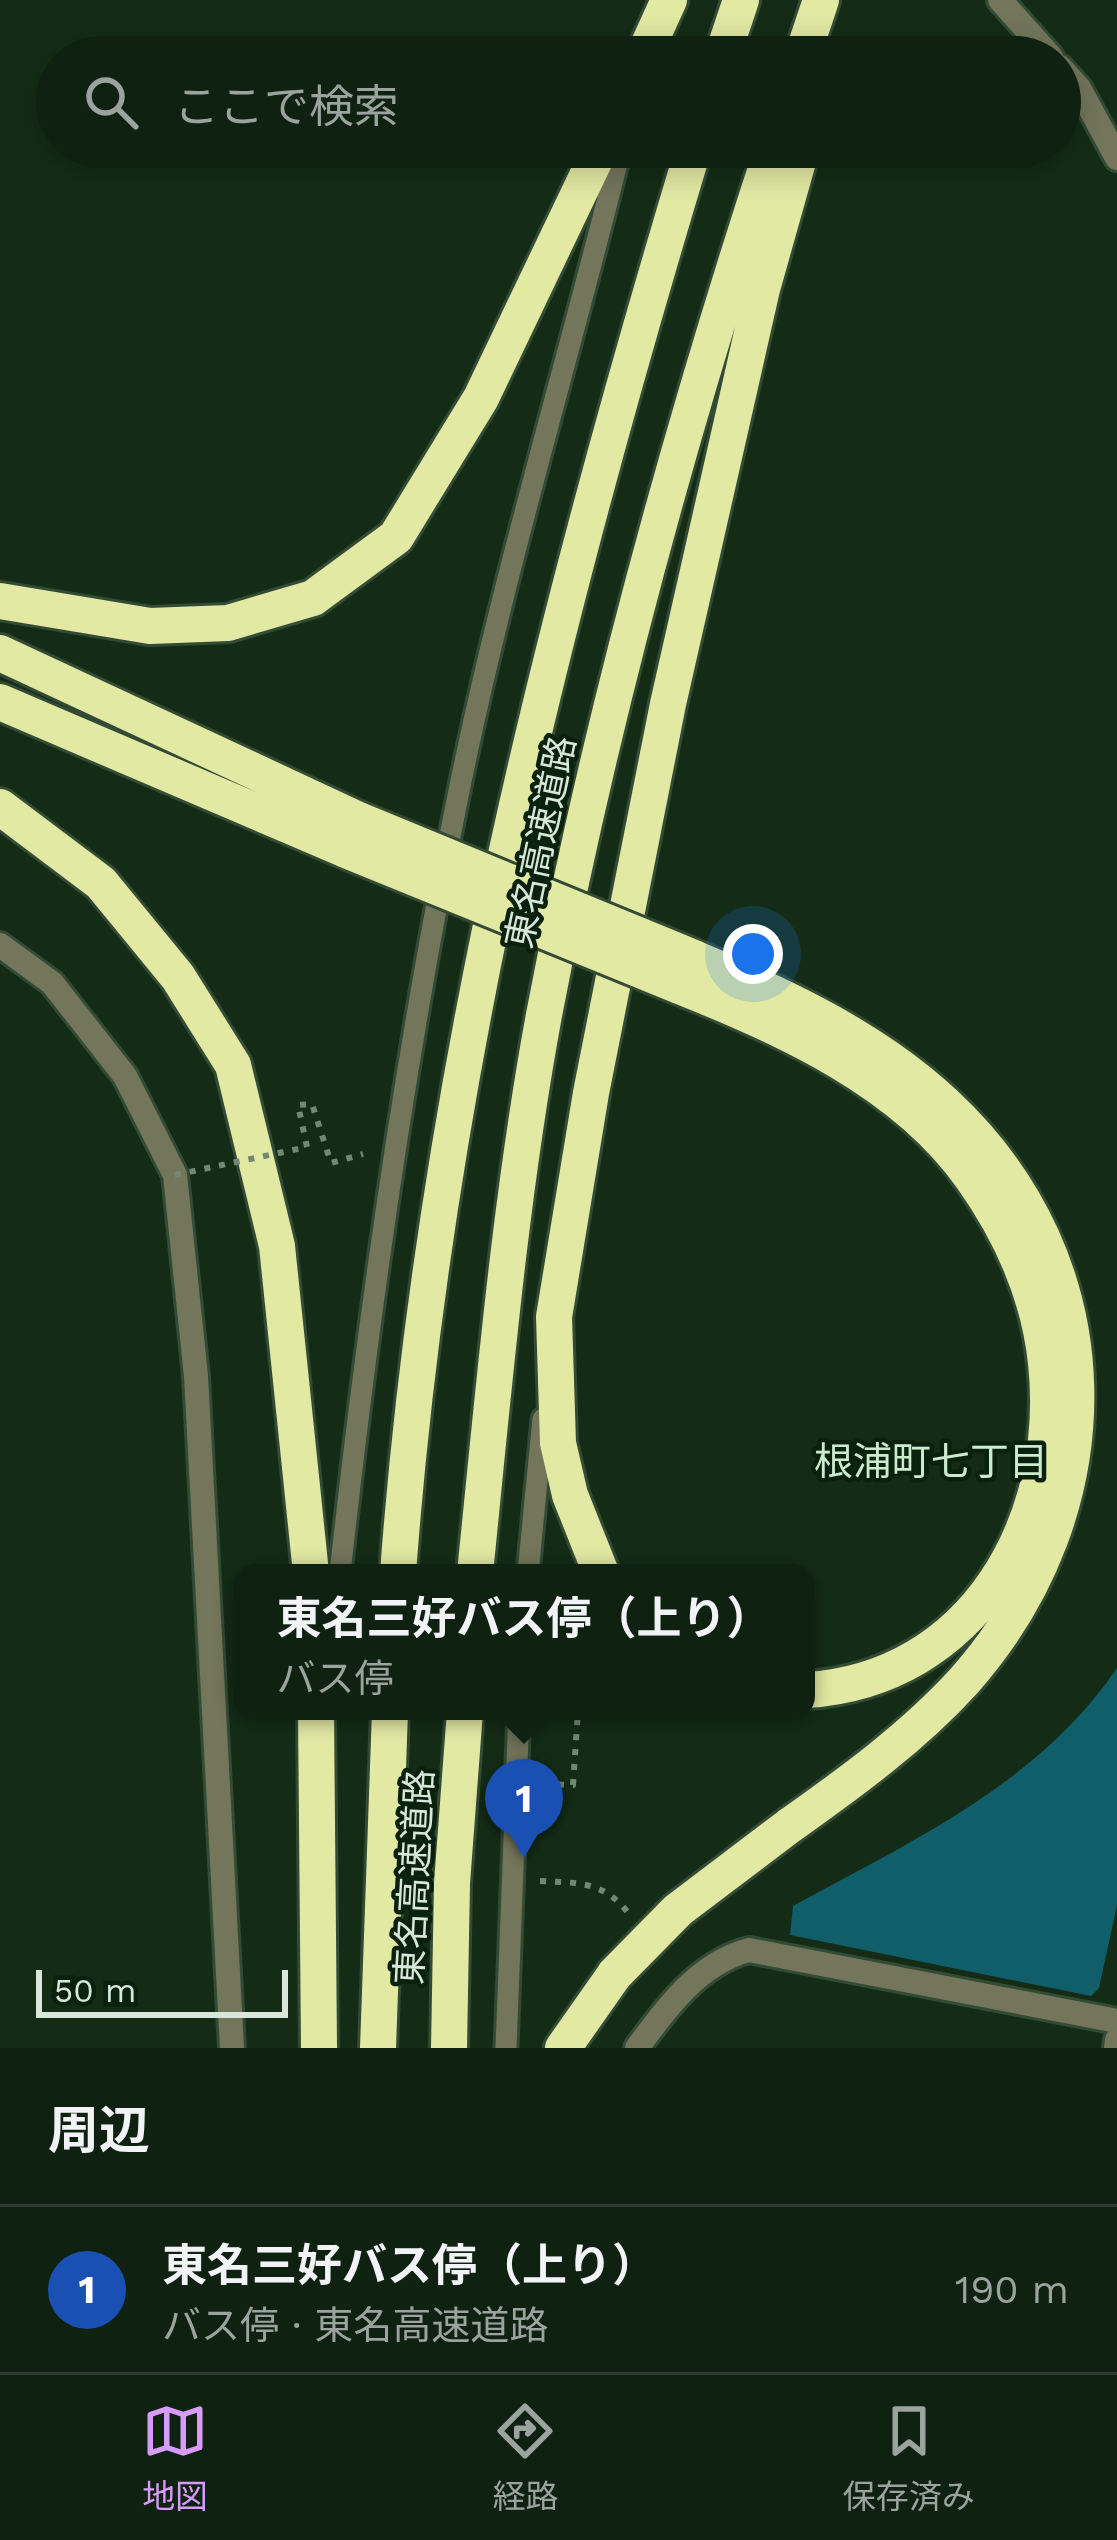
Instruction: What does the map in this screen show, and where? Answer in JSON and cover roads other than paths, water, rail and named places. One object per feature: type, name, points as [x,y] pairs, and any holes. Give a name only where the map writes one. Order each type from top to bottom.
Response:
[{"type":"highway","points":[[653,36],[669,0]]},
{"type":"highway","points":[[729,36],[740,0]]},
{"type":"highway","points":[[809,36],[821,0]]},
{"type":"highway","points":[[833,36],[843,0]]},
{"type":"highway","points":[[0,601],[150,626],[227,623],[313,598],[396,537],[482,398],[591,168]]},
{"type":"highway","name":"東名高速道路","points":[[399,1564],[427,1292],[470,1028],[515,811],[598,465],[688,168]]},
{"type":"highway","name":"東名高速道路","points":[[477,1564],[506,1279],[544,1016],[612,708],[729,279],[766,168]]},
{"type":"highway","points":[[597,1564],[570,1495],[558,1443],[554,1317],[591,1094],[668,704],[762,289],[796,168]]},
{"type":"highway","points":[[0,653],[354,836]]},
{"type":"highway","points":[[0,702],[354,836],[686,971],[786,999],[874,1049],[970,1129],[1009,1178],[1040,1230],[1056,1270],[1075,1349],[1079,1391],[1072,1473],[1052,1542],[1013,1614],[966,1678],[930,1715],[678,1910],[615,1974],[563,2048]]},
{"type":"highway","points":[[0,807],[101,884],[178,977],[233,1065],[277,1246],[310,1564]]},
{"type":"highway","points":[[686,971],[898,1101],[943,1143],[971,1176],[1022,1265],[1046,1362],[1045,1451],[1034,1501],[1017,1545],[992,1588],[964,1623],[892,1674],[846,1688],[815,1690]]},
{"type":"highway","points":[[316,1720],[319,2048]]},
{"type":"highway","name":"東名高速道路","points":[[378,2048],[390,1720]]},
{"type":"highway","name":"東名高速道路","points":[[448,2048],[452,1883],[464,1720]]},
{"type":"street","points":[[1000,0],[1032,36]]},
{"type":"street","points":[[1081,92],[1117,158]]},
{"type":"street","points":[[0,945],[52,983],[125,1076],[175,1175],[196,1376],[232,2048]]},
{"type":"street","points":[[637,2048],[685,1988],[723,1956],[749,1950],[1117,2021]]},
{"type":"lane","points":[[341,1564],[366,1322],[459,790],[520,526],[615,168]]},
{"type":"lane","points":[[529,1564],[554,1317]]},
{"type":"lane","points":[[319,1775],[325,1720]]},
{"type":"lane","points":[[506,2048],[519,1720]]},
{"type":"water","points":[[1117,1668],[1117,1905],[1099,1988],[1091,1996],[790,1935],[793,1906],[927,1832],[1012,1777],[1086,1709]]},
{"type":"place","name":"東名三好バス停（上り）","points":[[524,1858]]},
{"type":"district","name":"根浦町七丁目","points":[[931,1461]]}]
